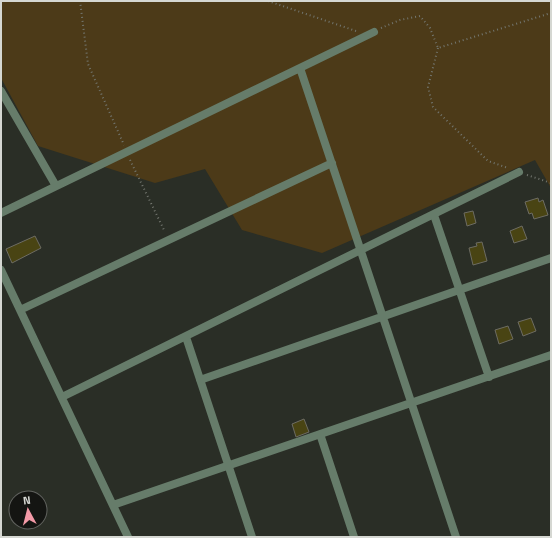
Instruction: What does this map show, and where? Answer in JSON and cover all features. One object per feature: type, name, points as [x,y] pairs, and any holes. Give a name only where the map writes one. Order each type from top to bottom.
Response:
[{"type":"street","points":[[1,213],[374,32]]},
{"type":"street","points":[[300,68],[456,537]]},
{"type":"street","points":[[1,91],[56,186]]},
{"type":"street","points":[[20,310],[332,164]]},
{"type":"street","points":[[62,397],[520,172]]},
{"type":"street","points":[[434,215],[489,376]]},
{"type":"street","points":[[200,380],[551,258]]},
{"type":"street","points":[[1,270],[128,537]]},
{"type":"street","points":[[186,337],[252,537]]},
{"type":"street","points":[[113,505],[551,355]]},
{"type":"street","points":[[320,434],[354,537]]},
{"type":"path","points":[[80,1],[88,64],[127,152],[169,240]]},
{"type":"path","points":[[268,1],[358,32]]},
{"type":"path","points":[[438,48],[551,13]]},
{"type":"path","points":[[374,32],[400,20],[420,16],[430,28],[438,48],[428,87],[433,108],[488,161],[551,184]]},
{"type":"shaded area","points":[[1,1],[551,1],[551,188],[535,160],[322,253],[242,230],[205,169],[155,183],[38,146],[1,78]]},
{"type":"building","points":[[538,198],[539,202],[543,200],[548,215],[534,219],[532,213],[529,214],[525,202]]},
{"type":"building","points":[[473,211],[476,223],[467,226],[464,213]]},
{"type":"building","points":[[522,226],[527,239],[514,243],[510,231]]},
{"type":"building","points":[[35,236],[41,248],[12,263],[6,249]]},
{"type":"building","points":[[482,242],[487,261],[473,265],[469,248],[477,246],[476,243]]},
{"type":"building","points":[[531,318],[536,331],[523,336],[518,322]]},
{"type":"building","points":[[508,326],[513,339],[499,344],[495,330]]},
{"type":"building","points":[[304,419],[309,432],[296,437],[292,424]]}]
